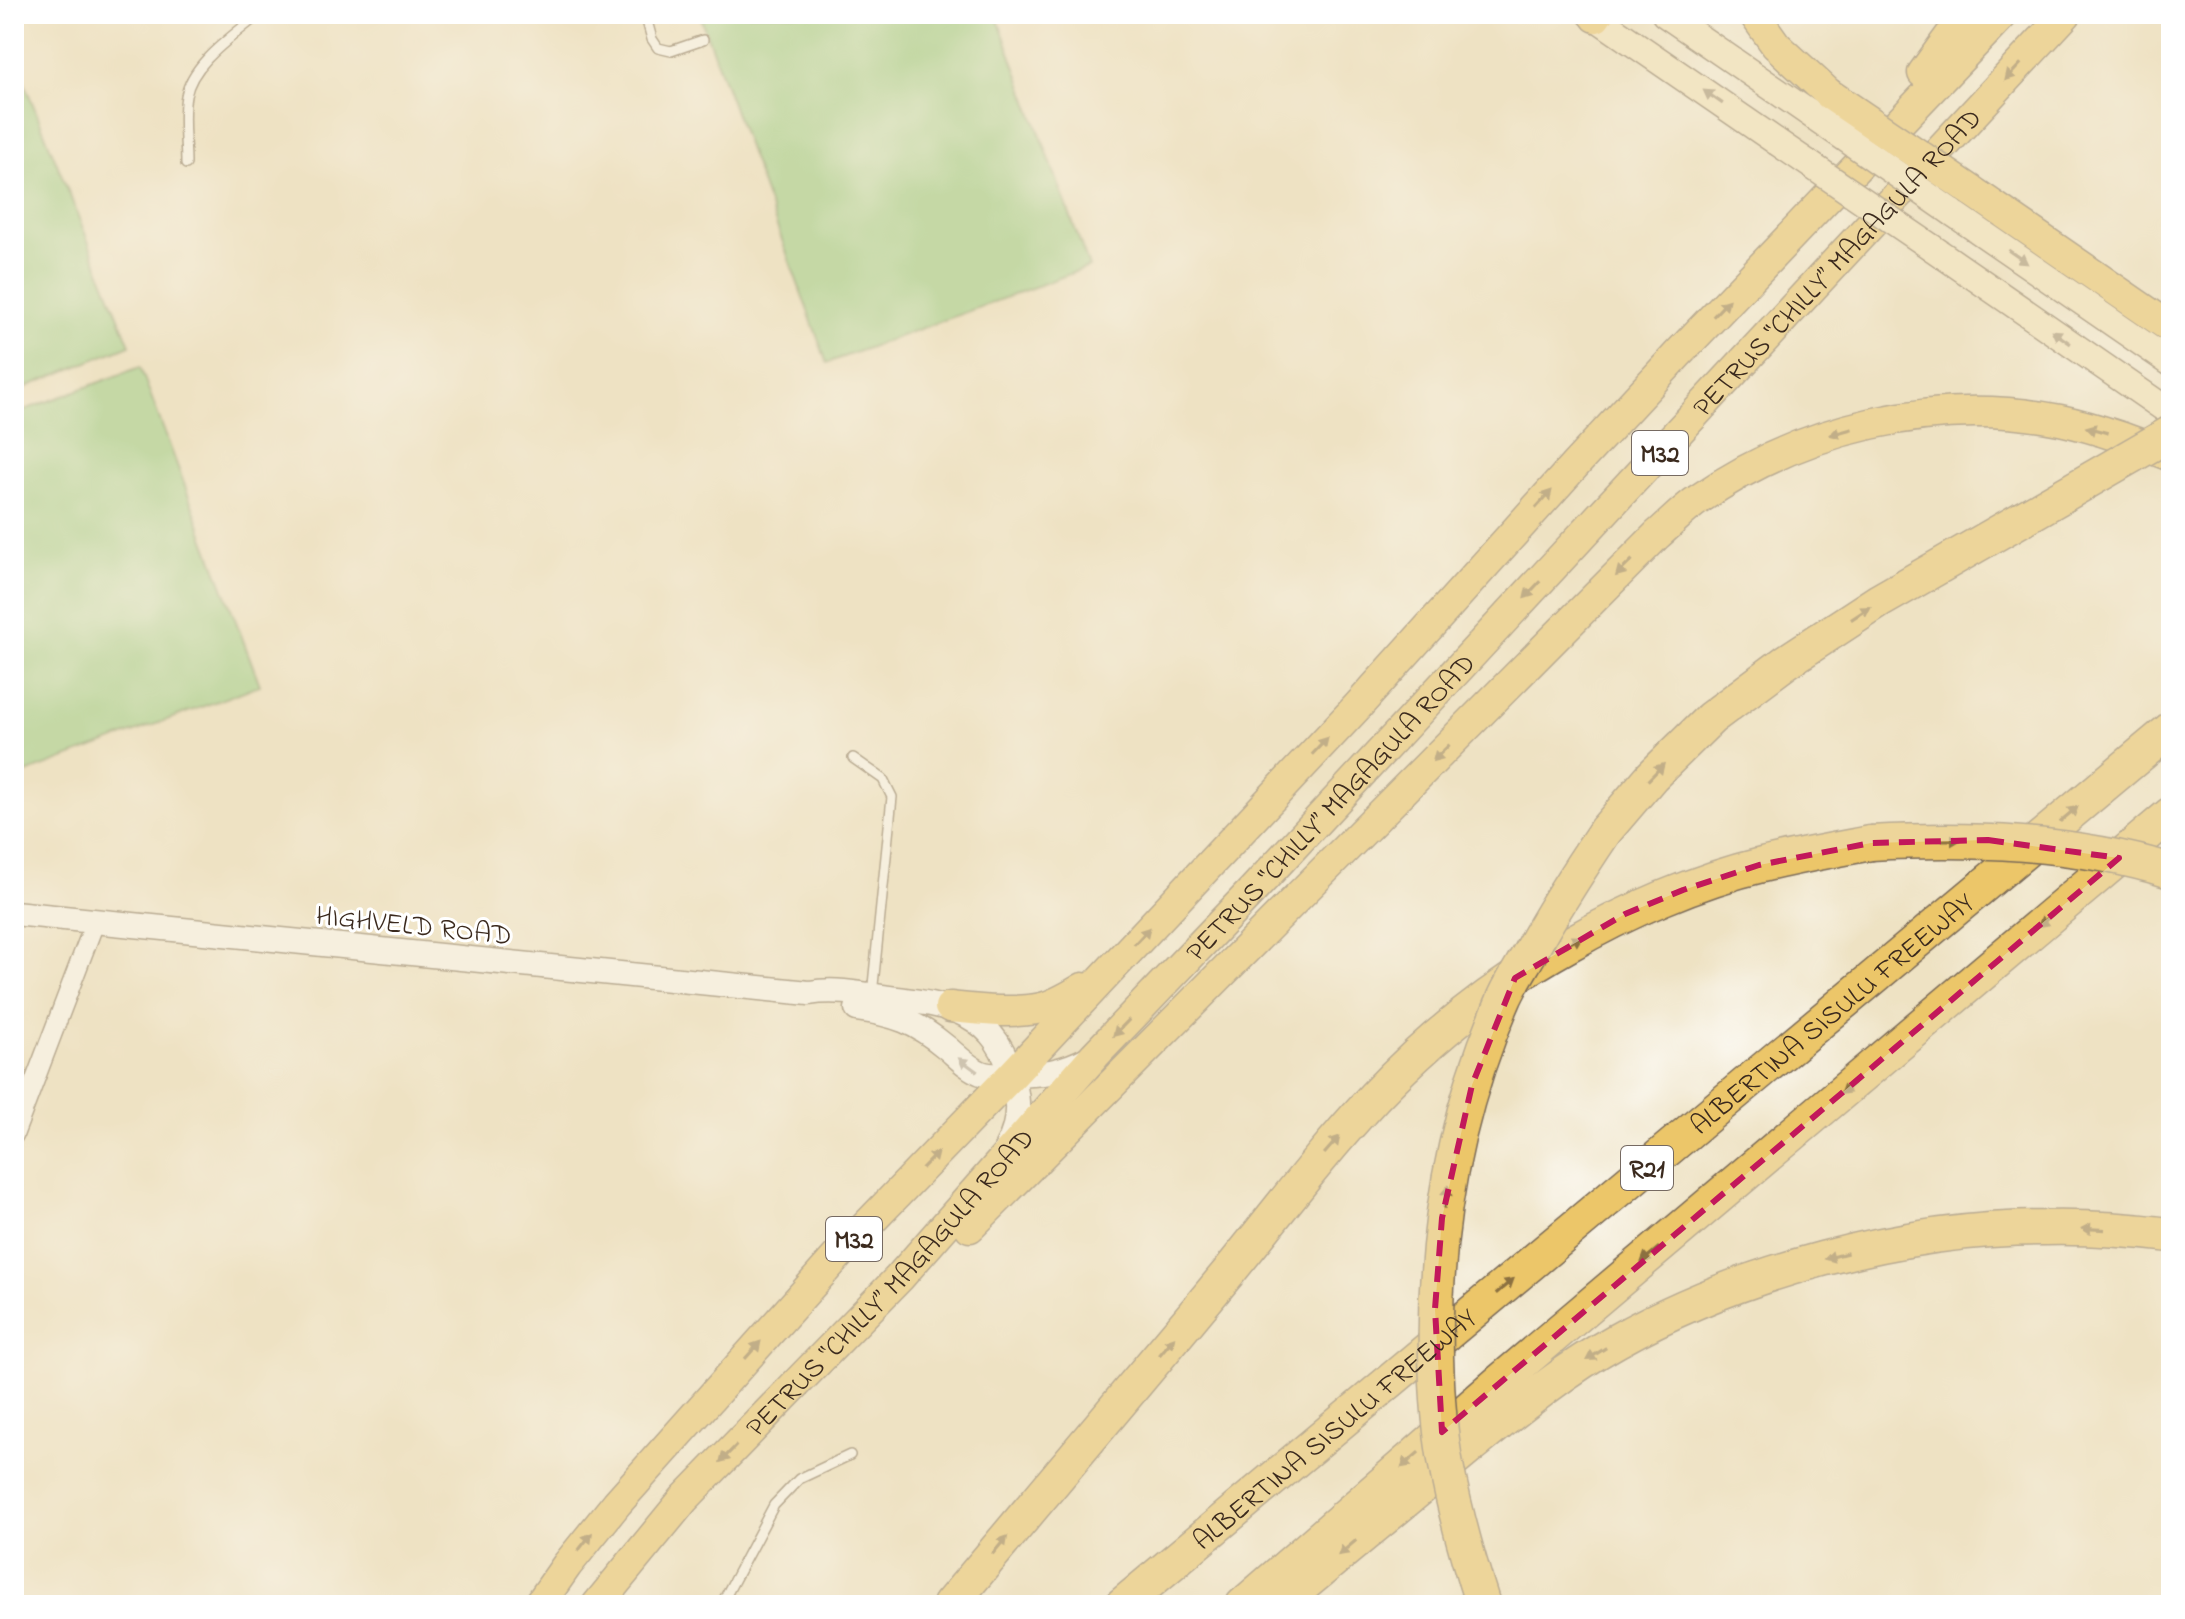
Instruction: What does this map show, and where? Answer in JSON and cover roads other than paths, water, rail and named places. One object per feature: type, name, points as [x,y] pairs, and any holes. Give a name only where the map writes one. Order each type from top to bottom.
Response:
[{"type":"highway","points":[[1483,1605],[1467,1555],[1446,1464],[1437,1400],[1435,1309],[1442,1218],[1455,1148],[1472,1085],[1506,995],[1555,906],[1605,831],[1652,776],[1711,718],[1786,662],[1879,601],[2171,433]]},
{"type":"highway","name":"ALBERTINA SISULU FREEWAY","points":[[1122,1605],[2171,729]]},
{"type":"highway","name":"R21","points":[[1243,1605],[1498,1383],[2171,814]]},
{"type":"highway","points":[[950,1605],[1330,1148],[1386,1086],[1466,1012],[1566,945],[1625,914],[1683,890],[1759,865],[1871,843],[1988,840],[2073,849],[2171,871]]},
{"type":"highway","points":[[1279,1605],[1520,1406],[1615,1342],[1677,1310],[1791,1268],[1852,1251],[1912,1240],[2043,1228],[2171,1235]]},
{"type":"main road","points":[[1665,14],[1819,103],[1963,202],[2171,363]]},
{"type":"main road","points":[[1754,14],[1819,103]]},
{"type":"main road","points":[[1818,206],[1935,59],[1966,14]]},
{"type":"main road","name":"PETRUS “CHILLY” MAGAGULA ROAD","points":[[539,1605],[617,1503],[840,1253],[1107,974],[1357,707],[1575,465],[2003,14]]},
{"type":"main road","name":"PETRUS “CHILLY” MAGAGULA ROAD","points":[[597,1605],[684,1499],[899,1278],[1095,1055],[1263,879],[2066,14]]},
{"type":"main road","points":[[1595,15],[2171,413]]},
{"type":"main road","points":[[1963,202],[2171,328]]},
{"type":"main road","points":[[899,1278],[946,1249],[962,1235],[1657,535],[1698,499],[1743,472],[1793,448],[1881,421],[1931,414],[2022,414],[2062,421],[2108,433],[2171,456]]},
{"type":"main road","points":[[950,1007],[987,1010],[1041,1008],[1062,1001],[1107,974]]},
{"type":"street","name":"HIGHVELD ROAD","points":[[14,913],[809,993],[829,990],[950,1007],[968,1016],[1001,1046],[1012,1075],[1017,1096],[1016,1126],[996,1169]]},
{"type":"street","points":[[14,1135],[95,922]]},
{"type":"street","name":"HIGHVELD ROAD","points":[[809,993],[830,1004],[888,1014],[911,1022],[979,1073],[995,1076],[1051,1074],[1072,1068],[1095,1055]]},
{"type":"lane","points":[[186,164],[186,96],[192,78],[199,67],[259,14]]},
{"type":"lane","points":[[645,14],[658,48],[671,51],[703,40]]},
{"type":"lane","points":[[853,758],[883,779],[892,797],[872,995]]},
{"type":"lane","points":[[721,1605],[774,1505],[799,1479],[850,1455]]}]
